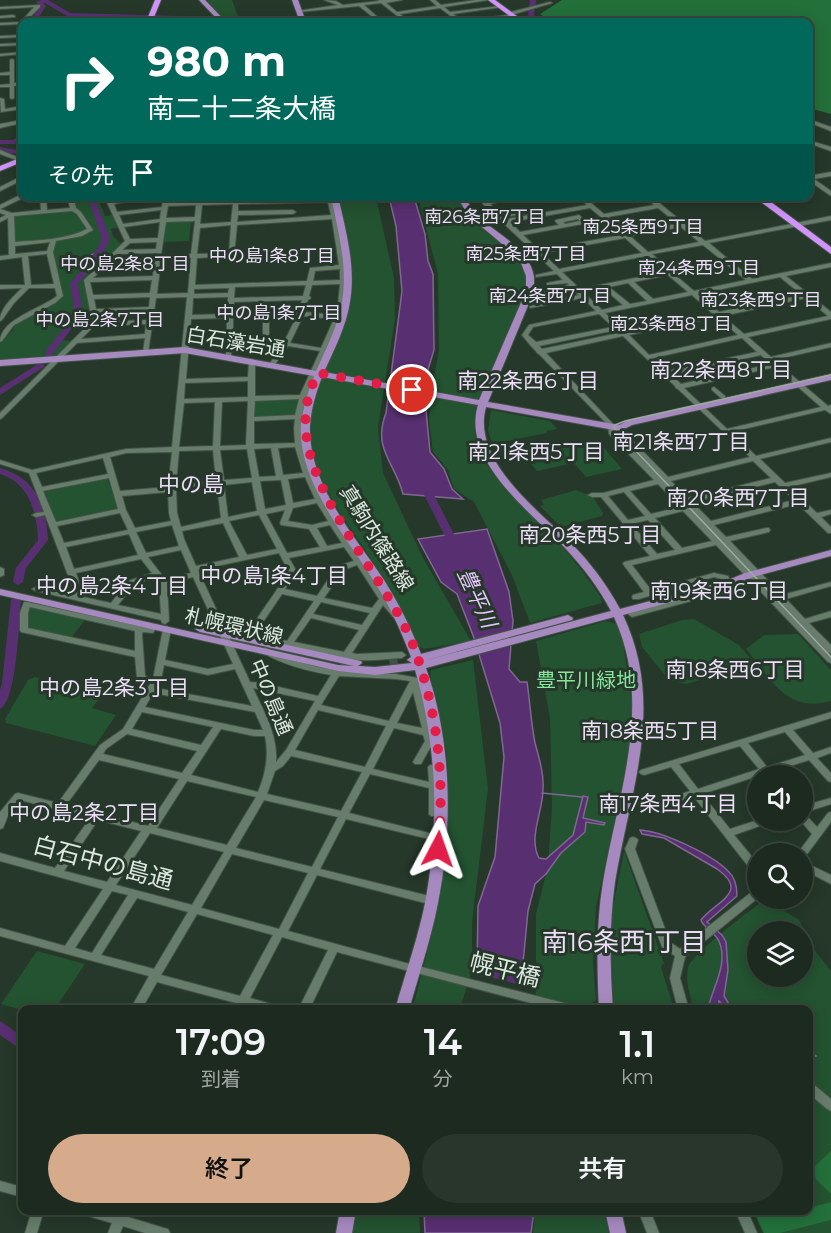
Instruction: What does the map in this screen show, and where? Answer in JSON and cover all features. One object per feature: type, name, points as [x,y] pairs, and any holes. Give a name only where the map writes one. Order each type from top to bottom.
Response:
[{"type":"highway","points":[[150,18],[158,0]]},
{"type":"highway","points":[[491,0],[516,18]]},
{"type":"highway","points":[[0,169],[18,162]]},
{"type":"highway","points":[[764,201],[829,248]]},
{"type":"main road","points":[[202,0],[219,18]]},
{"type":"main road","points":[[295,0],[302,18]]},
{"type":"main road","name":"真駒内篠路線","points":[[332,201],[348,260],[348,291],[338,333],[309,396],[306,418],[307,445],[310,460],[333,510],[402,620],[422,661],[437,736],[441,787],[436,867],[419,970],[404,1005]]},
{"type":"main road","points":[[463,201],[483,225],[526,262],[532,282],[481,402],[479,432],[483,448],[493,468],[580,558],[597,580],[634,658],[639,686],[640,720],[630,787],[609,884],[604,937],[606,1005]]},
{"type":"main road","name":"白石藻岩通","points":[[0,363],[185,350],[481,402]]},
{"type":"main road","points":[[697,405],[831,375]]},
{"type":"main road","points":[[481,402],[616,427],[723,397],[797,383]]},
{"type":"main road","points":[[612,611],[831,553]]},
{"type":"main road","name":"札幌環状線","points":[[1,592],[166,625],[357,670],[394,670],[612,611]]},
{"type":"main road","name":"札幌環状線","points":[[1,592],[152,628],[166,625]]},
{"type":"main road","name":"札幌環状線","points":[[225,638],[247,639],[269,648]]},
{"type":"main road","points":[[345,1233],[347,1215]]},
{"type":"main road","points":[[614,1215],[618,1233]]},
{"type":"street","points":[[28,18],[38,8],[34,0]]},
{"type":"street","points":[[326,0],[344,7]]},
{"type":"street","points":[[334,2],[345,0],[353,6]]},
{"type":"street","points":[[299,11],[400,0]]},
{"type":"street","points":[[432,0],[456,18]]},
{"type":"street","points":[[396,13],[486,0]]},
{"type":"street","points":[[382,1],[402,18]]},
{"type":"street","points":[[394,1],[408,12]]},
{"type":"street","points":[[496,18],[550,3]]},
{"type":"street","points":[[361,5],[376,18]]},
{"type":"street","points":[[0,8],[37,6]]},
{"type":"street","points":[[449,13],[501,7]]},
{"type":"street","points":[[8,12],[16,11],[10,24]]},
{"type":"street","points":[[0,17],[14,16]]},
{"type":"street","points":[[0,24],[18,23]]},
{"type":"street","points":[[0,35],[18,34]]},
{"type":"street","points":[[0,45],[18,44]]},
{"type":"street","points":[[0,55],[18,53]]},
{"type":"street","points":[[0,60],[18,64]]},
{"type":"street","points":[[12,63],[18,61]]},
{"type":"street","points":[[12,63],[12,95]]},
{"type":"street","points":[[0,74],[18,76]]},
{"type":"street","points":[[0,86],[18,84]]},
{"type":"street","points":[[18,93],[1,99],[3,111],[18,109]]},
{"type":"street","points":[[12,95],[18,96]]},
{"type":"street","points":[[0,126],[18,122]]},
{"type":"street","points":[[813,122],[831,129]]},
{"type":"street","points":[[813,143],[830,148]]},
{"type":"street","points":[[0,152],[18,159]]},
{"type":"street","points":[[813,177],[831,174]]},
{"type":"street","points":[[0,189],[18,181]]},
{"type":"street","points":[[813,181],[831,194]]},
{"type":"street","points":[[0,209],[18,199]]},
{"type":"street","points":[[43,201],[44,212]]},
{"type":"street","points":[[71,201],[73,209]]},
{"type":"street","points":[[108,201],[128,241]]},
{"type":"street","points":[[146,352],[166,201]]},
{"type":"street","points":[[115,214],[193,201]]},
{"type":"street","name":"中の島通","points":[[138,1005],[261,796],[272,769],[272,746],[268,733],[194,572],[176,526],[172,488],[199,201]]},
{"type":"street","points":[[117,252],[158,256],[232,255],[235,201]]},
{"type":"street","points":[[289,201],[295,221]]},
{"type":"street","points":[[331,201],[344,282],[341,304],[318,373],[302,397],[298,417],[298,445],[308,475],[333,522],[383,598],[402,620]]},
{"type":"street","points":[[485,203],[495,201]]},
{"type":"street","points":[[502,219],[586,201],[830,409]]},
{"type":"street","points":[[652,201],[751,281]]},
{"type":"street","points":[[485,203],[831,531]]},
{"type":"street","points":[[519,234],[658,206]]},
{"type":"street","points":[[0,209],[11,215]]},
{"type":"street","points":[[0,220],[11,215],[73,209],[79,213],[90,230],[80,235],[53,240],[12,244]]},
{"type":"street","points":[[235,213],[293,212]]},
{"type":"street","points":[[11,215],[12,256]]},
{"type":"street","points":[[121,226],[163,220],[234,225],[334,218]]},
{"type":"street","points":[[538,276],[831,218]]},
{"type":"street","points":[[537,252],[681,225]]},
{"type":"street","points":[[141,241],[142,233]]},
{"type":"street","points":[[0,340],[11,325],[60,296],[56,286],[51,252],[53,240]]},
{"type":"street","points":[[87,280],[128,241],[160,240]]},
{"type":"street","points":[[0,258],[51,252]]},
{"type":"street","points":[[25,255],[28,286]]},
{"type":"street","points":[[135,261],[158,256]]},
{"type":"street","points":[[535,294],[605,286],[727,262]]},
{"type":"street","points":[[831,265],[529,327],[525,335],[539,352],[616,427],[612,432],[663,480],[831,660]]},
{"type":"street","points":[[272,365],[288,344],[308,298],[313,268],[341,267]]},
{"type":"street","points":[[781,275],[831,316]]},
{"type":"street","points":[[87,280],[155,278]]},
{"type":"street","points":[[0,417],[60,359],[95,320],[87,280]]},
{"type":"street","points":[[630,281],[652,302]]},
{"type":"street","points":[[91,297],[191,292],[232,285],[344,282]]},
{"type":"street","points":[[271,299],[272,284]]},
{"type":"street","points":[[549,284],[575,289]]},
{"type":"street","points":[[228,357],[232,285]]},
{"type":"street","points":[[11,325],[0,321],[12,302],[28,286]]},
{"type":"street","points":[[0,287],[56,286]]},
{"type":"street","points":[[605,286],[628,306]]},
{"type":"street","points":[[532,307],[575,289]]},
{"type":"street","points":[[191,292],[231,298],[308,298]]},
{"type":"street","points":[[539,352],[807,296]]},
{"type":"street","points":[[0,303],[12,302]]},
{"type":"street","points":[[93,311],[151,309]]},
{"type":"street","points":[[188,317],[301,314],[336,317]]},
{"type":"street","points":[[266,315],[266,340]]},
{"type":"street","points":[[647,357],[831,316]]},
{"type":"street","points":[[92,324],[150,322]]},
{"type":"street","points":[[533,345],[616,328]]},
{"type":"street","points":[[229,334],[324,350]]},
{"type":"street","points":[[77,340],[148,336]]},
{"type":"street","points":[[769,359],[831,345]]},
{"type":"street","points":[[665,374],[762,353]]},
{"type":"street","points":[[247,639],[294,572],[262,512],[250,447],[252,362]]},
{"type":"street","points":[[678,387],[776,365]]},
{"type":"street","points":[[183,381],[252,379]]},
{"type":"street","points":[[714,389],[723,397]]},
{"type":"street","points":[[180,401],[302,397]]},
{"type":"street","points":[[219,400],[216,448],[225,520],[244,558]]},
{"type":"street","points":[[726,431],[830,409]]},
{"type":"street","points":[[251,419],[298,417]]},
{"type":"street","points":[[592,495],[603,495],[831,440]]},
{"type":"street","points":[[0,462],[32,472],[126,451],[298,445]]},
{"type":"street","points":[[274,446],[290,506],[284,523],[312,527],[333,522]]},
{"type":"street","points":[[60,807],[103,747],[126,731],[153,686],[161,662],[166,625],[160,578],[143,556],[122,510],[106,456]]},
{"type":"street","points":[[32,472],[78,588],[72,597]]},
{"type":"street","points":[[39,490],[112,475]]},
{"type":"street","points":[[117,494],[308,475]]},
{"type":"street","points":[[784,486],[831,475]]},
{"type":"street","points":[[626,523],[776,479]]},
{"type":"street","points":[[625,489],[680,551]]},
{"type":"street","points":[[603,495],[655,556]]},
{"type":"street","points":[[61,546],[132,531],[225,520],[320,500]]},
{"type":"street","points":[[709,524],[799,501]]},
{"type":"street","points":[[686,505],[709,524],[722,542]]},
{"type":"street","points":[[53,525],[122,510]]},
{"type":"street","points":[[815,516],[831,512]]},
{"type":"street","points":[[312,527],[325,548]]},
{"type":"street","points":[[648,592],[627,564],[766,530]]},
{"type":"street","points":[[113,606],[129,585],[194,572],[244,558],[348,544]]},
{"type":"street","points":[[71,572],[183,547]]},
{"type":"street","points":[[289,644],[340,568],[360,562]]},
{"type":"street","points":[[0,569],[0,575]]},
{"type":"street","points":[[753,574],[831,649]]},
{"type":"street","points":[[632,614],[729,588],[728,580],[714,575],[636,597]]},
{"type":"street","points":[[780,598],[831,584]]},
{"type":"street","points":[[36,589],[113,606],[166,625]]},
{"type":"street","points":[[280,591],[374,611]]},
{"type":"street","points":[[346,656],[383,598]]},
{"type":"street","points":[[140,655],[24,630],[24,613],[27,604],[139,629],[152,628]]},
{"type":"street","points":[[803,622],[831,614]]},
{"type":"street","points":[[308,615],[363,628]]},
{"type":"street","points":[[139,629],[142,679],[153,686],[258,710]]},
{"type":"street","points":[[396,657],[346,656],[280,642],[269,648],[280,660],[337,672],[397,674],[415,680]]},
{"type":"street","points":[[161,662],[208,672],[238,666]]},
{"type":"street","points":[[272,769],[280,764],[290,750],[337,672]]},
{"type":"street","points":[[0,932],[155,976],[241,1005],[315,871],[415,680]]},
{"type":"street","points":[[415,680],[429,736],[434,814]]},
{"type":"street","points":[[247,685],[261,686],[429,736]]},
{"type":"street","points":[[139,710],[254,733],[268,733]]},
{"type":"street","points":[[644,772],[831,716]]},
{"type":"street","points":[[68,950],[218,726]]},
{"type":"street","points":[[787,729],[831,779]]},
{"type":"street","points":[[126,731],[203,749]]},
{"type":"street","points":[[418,762],[429,736]]},
{"type":"street","points":[[742,742],[761,765]]},
{"type":"street","points":[[272,746],[434,786]]},
{"type":"street","points":[[788,765],[831,750]]},
{"type":"street","points":[[97,756],[429,837]]},
{"type":"street","points":[[673,763],[747,858]]},
{"type":"street","points":[[663,803],[747,778]]},
{"type":"street","points":[[0,826],[5,812],[18,796],[425,899]]},
{"type":"street","points":[[813,807],[831,801]]},
{"type":"street","points":[[810,843],[831,815]]},
{"type":"street","points":[[58,872],[96,816]]},
{"type":"street","points":[[728,833],[747,827]]},
{"type":"street","points":[[813,829],[817,834]]},
{"type":"street","points":[[633,840],[630,849],[666,944],[680,955]]},
{"type":"street","name":"白石中の島通","points":[[0,857],[280,933]]},
{"type":"street","points":[[813,870],[831,880]]},
{"type":"street","points":[[94,958],[135,893]]},
{"type":"street","points":[[683,1005],[675,978],[680,955],[747,901]]},
{"type":"street","name":"幌平橋","points":[[280,933],[556,1005]]},
{"type":"street","points":[[306,1005],[334,948]]},
{"type":"street","points":[[813,1090],[831,1106]]},
{"type":"street","points":[[0,1186],[18,1191]]},
{"type":"street","points":[[31,1233],[36,1215]]},
{"type":"street","points":[[102,1215],[164,1233]]},
{"type":"street","points":[[646,1215],[653,1233]]},
{"type":"street","points":[[743,1215],[751,1233]]},
{"type":"street","points":[[114,1233],[119,1220]]},
{"type":"green space","points":[[207,0],[232,0],[239,18],[222,18]]},
{"type":"green space","points":[[562,0],[831,0],[831,114],[813,109],[813,18],[546,18],[540,14]]},
{"type":"green space","points":[[74,201],[99,201],[105,216],[113,215],[119,227],[111,229],[113,236],[122,245],[85,280],[91,311],[83,311],[62,340],[74,341],[60,355],[0,360],[0,343],[13,330],[14,324],[60,296],[52,254],[55,241],[92,230],[76,209]]},
{"type":"green space","points":[[339,201],[377,201],[394,278],[395,319],[378,427],[383,473],[422,556],[471,641],[424,649],[419,647],[393,595],[331,498],[318,471],[311,442],[311,423],[319,387],[341,336],[351,300],[352,274]]},
{"type":"green space","name":"豊平川緑地","points":[[419,201],[460,201],[475,223],[516,256],[524,269],[527,282],[526,291],[478,405],[475,424],[477,443],[494,475],[569,555],[601,597],[602,603],[530,623],[512,575],[474,502],[454,489],[448,470],[433,452],[429,420],[439,350],[438,274]]},
{"type":"green space","points":[[71,210],[77,214],[88,230],[51,240],[32,243],[14,242],[13,216]]},
{"type":"green space","points":[[191,221],[189,241],[163,242],[165,222]]},
{"type":"green space","points":[[298,399],[297,416],[254,417],[256,400]]},
{"type":"green space","points":[[491,410],[550,421],[557,429],[492,444],[488,430]]},
{"type":"green space","points":[[592,441],[600,443],[622,469],[586,477],[574,463],[537,471],[523,455]]},
{"type":"green space","points":[[107,478],[117,509],[56,521],[44,492]]},
{"type":"green space","points":[[576,490],[593,497],[603,513],[602,516],[561,527],[540,506],[544,505],[541,500]]},
{"type":"green space","points":[[32,608],[85,620],[71,638],[30,628],[28,610]]},
{"type":"green space","points":[[694,619],[739,645],[755,664],[686,684],[669,680],[642,647],[639,634],[682,620]]},
{"type":"green space","name":"豊平川緑地","points":[[606,621],[617,624],[622,637],[635,717],[596,907],[593,963],[596,1000],[592,1005],[536,1005],[536,914],[548,866],[552,806],[550,718],[536,641]]},
{"type":"green space","points":[[798,634],[831,670],[831,701],[816,704],[803,703],[791,698],[772,682],[746,649],[764,635]]},
{"type":"green space","points":[[473,660],[488,789],[472,922],[472,970],[461,1005],[413,1005],[435,918],[445,856],[447,825],[446,750],[430,676],[431,670]]},
{"type":"green space","points":[[35,677],[104,693],[92,708],[116,715],[95,746],[6,723],[5,719],[28,680]]},
{"type":"green space","points":[[624,851],[664,963],[661,967],[673,1005],[613,1004],[611,917]]},
{"type":"green space","points":[[752,909],[781,909],[799,921],[747,921],[747,987],[813,987],[813,948],[831,971],[831,1233],[763,1233],[755,1215],[813,1215],[813,1005],[693,1005],[688,989],[688,968],[710,943]]},
{"type":"green space","points":[[37,951],[85,964],[58,1005],[18,1005],[18,1009],[1,1004]]},
{"type":"green space","points":[[831,1151],[831,1194],[816,1179],[813,1168]]},
{"type":"green space","points":[[831,1202],[831,1220],[780,1233],[764,1233],[756,1215],[813,1215],[813,1207]]},
{"type":"green space","points":[[355,1215],[419,1215],[420,1233],[350,1233]]},
{"type":"green space","points":[[535,1215],[605,1215],[609,1233],[533,1233]]},
{"type":"water","points":[[390,201],[415,201],[433,274],[434,350],[427,373],[425,400],[430,452],[444,469],[452,489],[463,499],[403,494],[383,446],[382,426],[386,413],[402,291],[396,226]]},
{"type":"water","points":[[487,529],[509,592],[513,621],[509,669],[520,682],[527,682],[534,735],[542,771],[542,798],[535,833],[539,858],[546,859],[573,835],[583,796],[588,797],[583,818],[605,823],[604,825],[586,822],[585,832],[561,853],[546,874],[535,884],[528,911],[521,984],[527,1005],[472,1005],[477,973],[478,906],[495,857],[504,757],[500,723],[474,638],[457,594],[441,582],[418,539]]},
{"type":"water","points":[[640,830],[649,831],[674,839],[699,851],[721,865],[734,879],[737,896],[707,922],[722,935],[726,942],[728,970],[724,996],[730,1005],[723,1005],[720,1002],[717,1005],[709,1005],[721,967],[722,950],[717,938],[701,920],[727,897],[731,885],[727,877],[664,838],[642,834]]},
{"type":"water","points":[[424,1215],[533,1215],[531,1233],[425,1233]]},
{"type":"pier","points":[[474,973],[525,986],[530,1005],[468,1005]]},
{"type":"waterway","points":[[44,0],[69,15],[181,18]]},
{"type":"waterway","points":[[533,0],[531,15],[534,18]]},
{"type":"waterway","points":[[36,18],[43,6],[39,2],[45,1]]},
{"type":"waterway","points":[[0,142],[15,142],[18,139]]},
{"type":"waterway","points":[[0,149],[18,152]]},
{"type":"waterway","points":[[48,354],[77,316],[74,284],[102,248],[106,238],[92,201]]},
{"type":"waterway","points":[[87,266],[87,257],[98,252]]},
{"type":"waterway","points":[[0,392],[41,365]]},
{"type":"waterway","points":[[0,471],[11,474],[27,488],[38,507],[41,518],[43,540],[21,568],[18,582]]},
{"type":"waterway","name":"豊平川","points":[[424,485],[455,546]]},
{"type":"waterway","points":[[0,705],[8,683],[16,600]]},
{"type":"waterway","points":[[542,793],[582,797]]},
{"type":"waterway","points":[[719,1001],[719,1005]]},
{"type":"waterway","points":[[0,1027],[18,1040]]},
{"type":"tunnel","points":[[393,659],[396,673]]},
{"type":"tram line","points":[[831,375],[625,421],[615,425],[614,428],[831,657]]},
{"type":"district","name":"南26条西7丁目","points":[[485,217]]},
{"type":"district","name":"南25条西9丁目","points":[[643,227]]},
{"type":"district","name":"南25条西7丁目","points":[[526,254]]},
{"type":"district","name":"中の島1条8丁目","points":[[272,256]]},
{"type":"district","name":"中の島2条8丁目","points":[[125,264]]},
{"type":"district","name":"南24条西9丁目","points":[[699,268]]},
{"type":"district","name":"南24条西7丁目","points":[[550,296]]},
{"type":"district","name":"南23条西9丁目","points":[[761,300]]},
{"type":"district","name":"中の島1条7丁目","points":[[279,313]]},
{"type":"district","name":"中の島2条7丁目","points":[[100,320]]},
{"type":"district","name":"南23条西8丁目","points":[[671,324]]},
{"type":"district","name":"南22条西8丁目","points":[[721,370]]},
{"type":"district","name":"南22条西6丁目","points":[[528,381]]},
{"type":"district","name":"南21条西7丁目","points":[[681,442]]},
{"type":"district","name":"南21条西5丁目","points":[[536,452]]},
{"type":"district","name":"中の島","points":[[191,484]]},
{"type":"district","name":"南20条西7丁目","points":[[738,498]]},
{"type":"district","name":"南20条西5丁目","points":[[590,535]]},
{"type":"district","name":"中の島1条4丁目","points":[[274,576]]},
{"type":"district","name":"中の島2条4丁目","points":[[112,586]]},
{"type":"district","name":"南19条西6丁目","points":[[719,591]]},
{"type":"district","name":"南18条西6丁目","points":[[735,670]]},
{"type":"district","name":"中の島2条3丁目","points":[[114,688]]},
{"type":"district","name":"南18条西5丁目","points":[[650,731]]},
{"type":"district","name":"南17条西4丁目","points":[[668,804]]},
{"type":"district","name":"中の島2条2丁目","points":[[84,813]]},
{"type":"district","name":"南16条西1丁目","points":[[624,942]]},
{"type":"route","points":[[412,390],[318,373],[309,396],[306,433],[310,460],[320,485],[333,510],[394,606],[417,658],[432,708],[439,746],[441,787],[438,849]]}]
